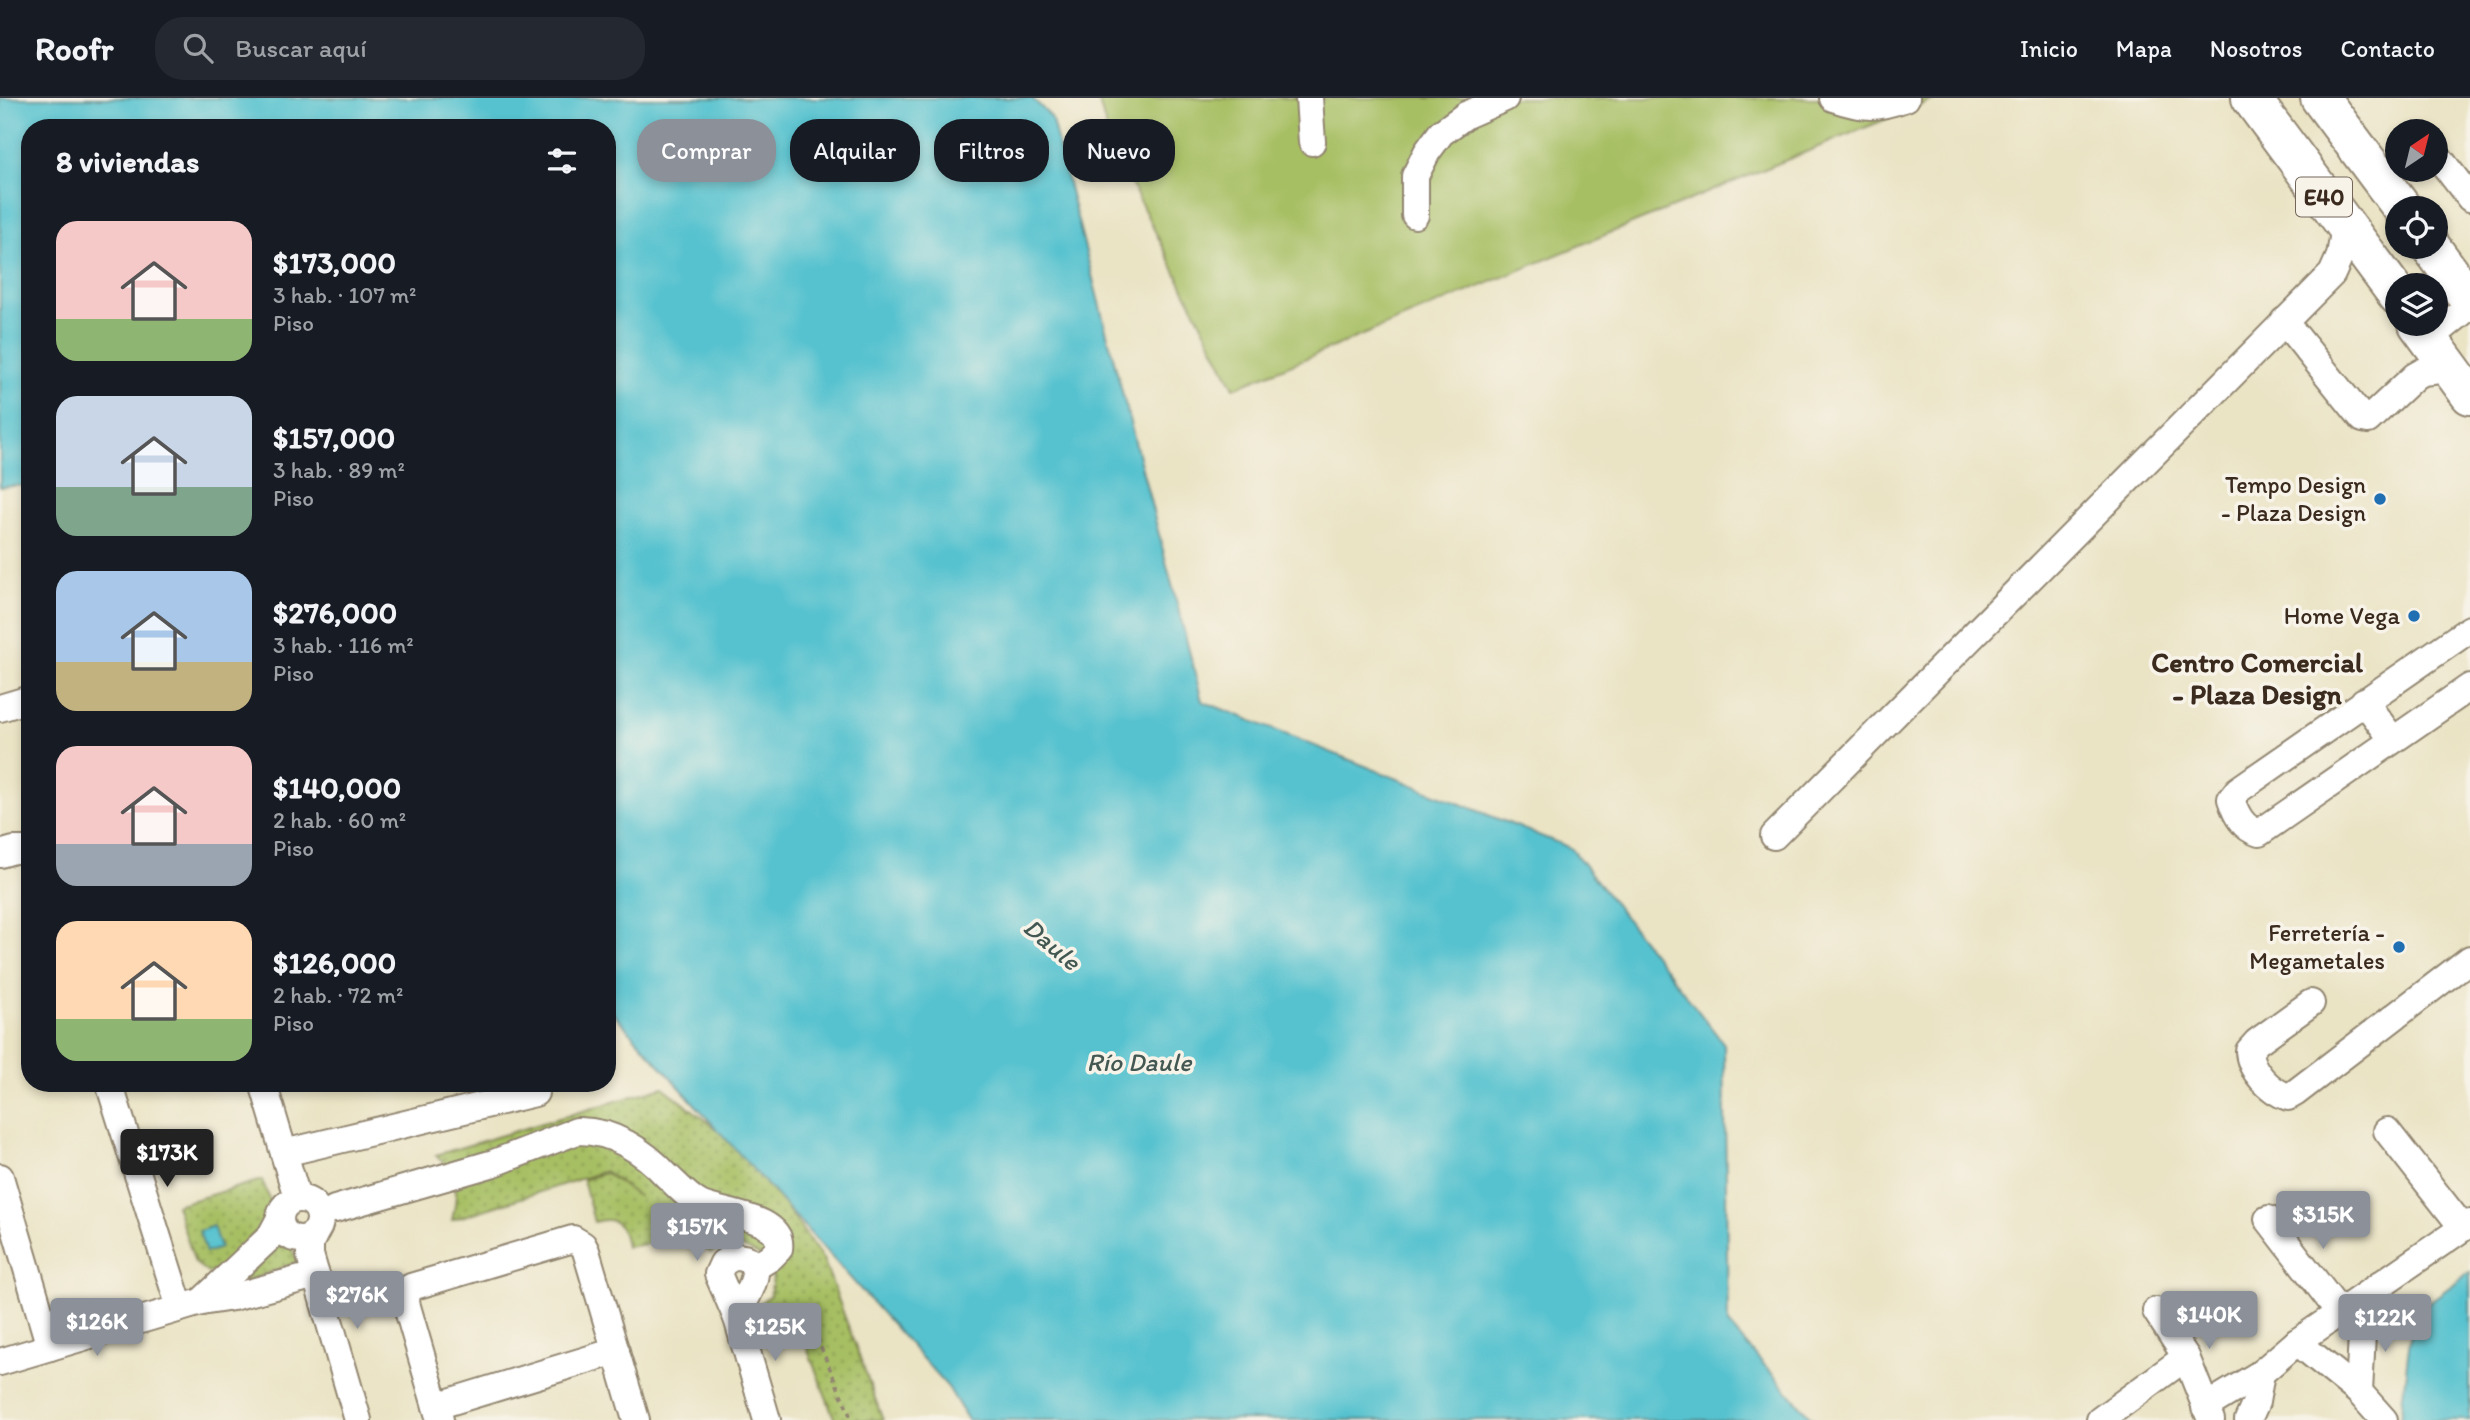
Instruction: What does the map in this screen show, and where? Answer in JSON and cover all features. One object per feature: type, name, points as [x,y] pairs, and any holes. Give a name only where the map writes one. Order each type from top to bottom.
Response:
[{"type":"highway","name":"E40","points":[[2251,98],[2385,279]]},
{"type":"highway","name":"E40","points":[[2320,98],[2393,196]]},
{"type":"highway","points":[[2440,259],[2470,300]]},
{"type":"street","points":[[1309,98],[1312,142]]},
{"type":"street","points":[[1415,215],[1415,176],[1427,152],[1441,133],[1466,115],[1505,98]]},
{"type":"street","points":[[1833,98],[1859,107],[1885,106],[1906,98]]},
{"type":"street","points":[[2448,170],[2470,198]]},
{"type":"street","points":[[1774,836],[2332,274],[2340,256],[2345,226]]},
{"type":"street","points":[[2284,321],[2363,419],[2368,420],[2415,376],[2442,357],[2470,306]]},
{"type":"street","points":[[2470,629],[2238,790],[2231,799],[2235,812],[2248,829],[2259,833],[2470,687]]},
{"type":"street","points":[[2364,701],[2393,740]]},
{"type":"street","points":[[0,708],[21,702]]},
{"type":"street","points":[[0,854],[21,850]]},
{"type":"street","points":[[2311,1003],[2257,1042],[2249,1051],[2249,1058],[2256,1073],[2277,1093],[2288,1097],[2470,959]]},
{"type":"street","points":[[112,1092],[190,1305]]},
{"type":"street","points":[[266,1092],[306,1222],[358,1420]]},
{"type":"street","points":[[284,1153],[534,1093]]},
{"type":"street","points":[[190,1305],[270,1237],[306,1222],[494,1163],[577,1131],[607,1134],[623,1142],[656,1165],[699,1204],[717,1211],[745,1216],[770,1228],[778,1237],[779,1249],[754,1268]]},
{"type":"street","points":[[2156,1311],[2186,1357],[2208,1414],[2297,1342],[2466,1226],[2386,1131]]},
{"type":"street","points":[[0,1177],[50,1347]]},
{"type":"street","points":[[2268,1219],[2340,1313]]},
{"type":"street","points":[[0,1362],[190,1305],[233,1297],[306,1222]]},
{"type":"street","points":[[616,1351],[438,1413],[406,1303],[407,1292],[416,1284],[573,1239],[583,1245],[586,1251],[616,1351],[636,1420]]},
{"type":"street","points":[[737,1318],[754,1284],[754,1268],[740,1257],[728,1259],[720,1268],[719,1280],[737,1318],[766,1420]]},
{"type":"street","points":[[2359,1392],[2364,1296]]},
{"type":"street","points":[[2297,1342],[2359,1392],[2384,1420]]},
{"type":"street","points":[[2101,1420],[2186,1357]]},
{"type":"street","points":[[2248,1420],[2256,1402],[2261,1373]]},
{"type":"path","points":[[813,1329],[852,1420]]},
{"type":"green space","points":[[1098,98],[1937,98],[1234,388],[1130,182],[1175,182],[1175,119],[1104,119]]},
{"type":"green space","points":[[663,1087],[749,1154],[824,1261],[883,1420],[835,1420],[797,1322],[756,1336],[749,1310],[770,1296],[773,1278],[764,1258],[737,1245],[725,1245],[711,1253],[690,1237],[626,1247],[618,1224],[608,1220],[594,1222],[583,1180],[605,1173],[639,1197],[605,1171],[452,1220],[456,1201],[455,1184],[449,1170],[436,1155]]},
{"type":"green space","points":[[262,1180],[272,1206],[265,1223],[218,1270],[208,1273],[195,1263],[176,1205]]},
{"type":"green space","points":[[282,1244],[292,1249],[297,1262],[234,1286]]},
{"type":"water","name":"Río Daule","points":[[0,98],[1032,98],[1051,117],[1063,163],[1063,182],[1068,182],[1202,701],[1571,848],[1724,1044],[1728,1324],[1813,1420],[968,1420],[948,1387],[616,1016],[616,119],[21,119],[21,486],[0,487]]},
{"type":"water","points":[[213,1226],[220,1248],[206,1253],[199,1231]]},
{"type":"water","points":[[2470,1272],[2470,1420],[2400,1420],[2413,1314]]},
{"type":"place","name":"Tempo Design - Plaza Design","points":[[2380,499]]},
{"type":"place","name":"Home Vega","points":[[2414,616]]},
{"type":"place","name":"Ferretería - Megametales","points":[[2399,947]]},
{"type":"district","name":"Centro Comercial - Plaza Design","points":[[2257,678]]},
{"type":"water label","name":"Daule","points":[[1052,944]]}]
